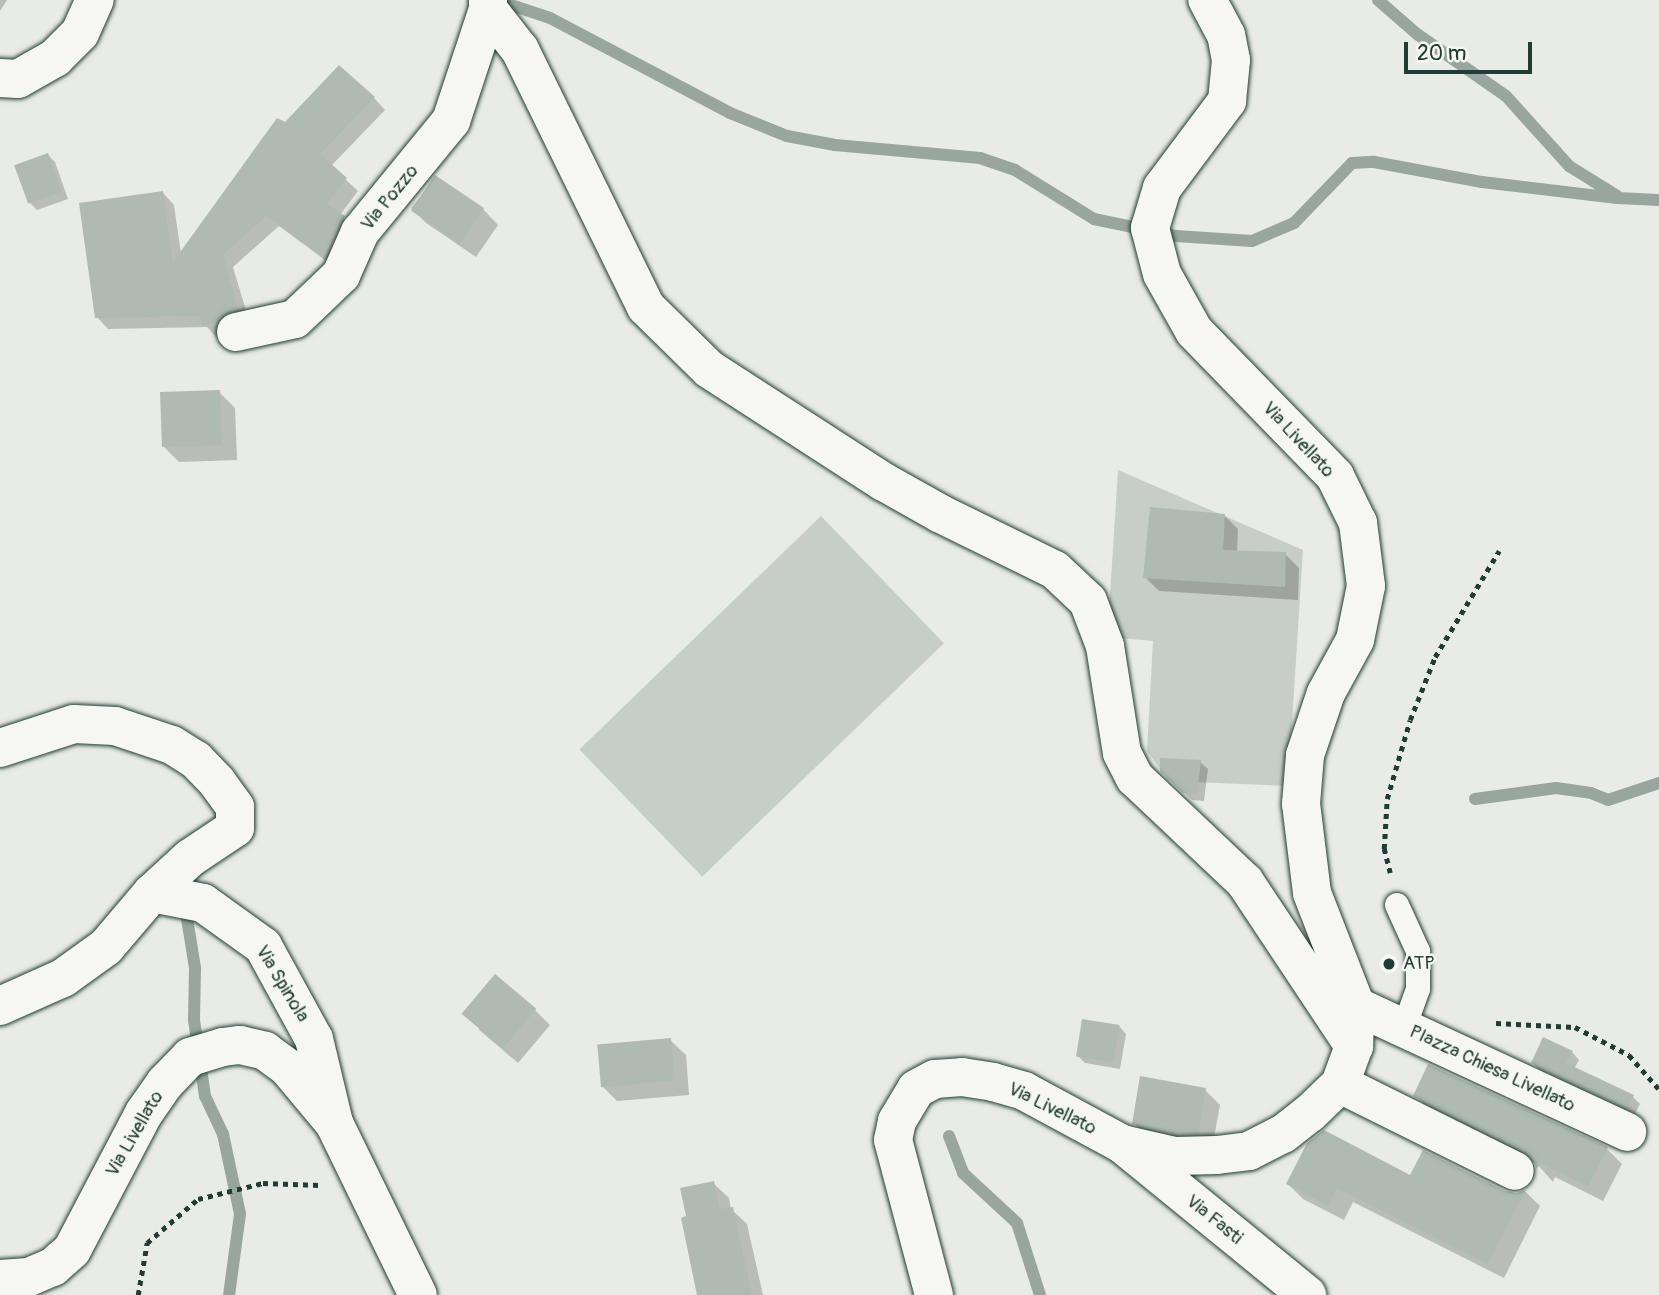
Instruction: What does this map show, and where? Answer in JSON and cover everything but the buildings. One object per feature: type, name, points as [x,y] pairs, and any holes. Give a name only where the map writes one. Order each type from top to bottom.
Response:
[{"type":"street","points":[[0,78],[18,79],[55,58],[80,33],[95,0]]},
{"type":"street","name":"Via Livellato","points":[[934,1295],[893,1140],[897,1121],[916,1089],[935,1079],[962,1077],[993,1082],[1024,1091],[1122,1144],[1175,1156],[1249,1151],[1283,1134],[1340,1084],[1354,1046],[1356,1006],[1312,893],[1301,804],[1305,755],[1326,693],[1355,640],[1358,627],[1366,586],[1359,523],[1335,476],[1194,331],[1162,274],[1150,228],[1162,188],[1227,101],[1231,60],[1226,36],[1207,0]]},
{"type":"street","points":[[488,4],[520,50],[646,307],[709,369],[884,482],[941,514],[1055,570],[1088,601],[1105,646],[1122,753],[1135,778],[1245,882],[1354,1046]]},
{"type":"street","name":"Via Pozzo","points":[[236,332],[295,319],[341,275],[360,232],[451,121],[488,4]]},
{"type":"street","points":[[0,748],[74,724],[115,726],[172,745],[196,760],[217,782],[235,807],[235,828],[190,858],[152,893],[106,947],[64,978],[0,1006]]},
{"type":"street","name":"Via Spinola","points":[[152,893],[203,903],[263,946],[314,1039],[334,1123]]},
{"type":"street","name":"PIazza Chiesa Livellato","points":[[1356,1006],[1627,1132]]},
{"type":"street","name":"Via Livellato","points":[[0,1279],[14,1279],[42,1272],[53,1267],[72,1250],[145,1112],[165,1083],[190,1057],[223,1047],[253,1046],[265,1051],[288,1068],[334,1123],[418,1295]]},
{"type":"street","points":[[1340,1084],[1515,1171]]},
{"type":"street","name":"Via Fasti","points":[[1122,1144],[1307,1295]]},
{"type":"lane","points":[[1397,905],[1418,951],[1418,989],[1404,1028]]},
{"type":"path","points":[[1397,905],[1384,849],[1387,799],[1410,720],[1435,657],[1499,551]]},
{"type":"path","points":[[1486,1023],[1575,1027],[1629,1055],[1659,1089]]},
{"type":"path","points":[[138,1295],[146,1243],[198,1199],[263,1183],[367,1189]]},
{"type":"shaded area","points":[[1118,470],[1303,550],[1288,786],[1169,781],[1147,751],[1153,641],[1119,638],[1109,611]]},
{"type":"shaded area","points":[[821,516],[944,643],[702,877],[579,749]]},
{"type":"waterway","points":[[496,0],[550,18],[730,113],[787,136],[835,145],[980,158],[1015,170],[1094,219],[1176,236],[1252,241],[1294,223],[1352,163],[1374,162],[1482,182],[1617,198],[1659,200]]},
{"type":"waterway","points":[[1378,0],[1417,34],[1506,96],[1569,166],[1617,196]]},
{"type":"waterway","points":[[1475,799],[1556,788],[1591,793],[1608,800],[1659,783]]},
{"type":"waterway","points":[[185,906],[195,968],[194,1020],[205,1096],[223,1134],[240,1214],[229,1295]]},
{"type":"waterway","points":[[949,1136],[963,1173],[1017,1223],[1040,1295]]},
{"type":"place","name":"ATP","points":[[1389,964]]}]
